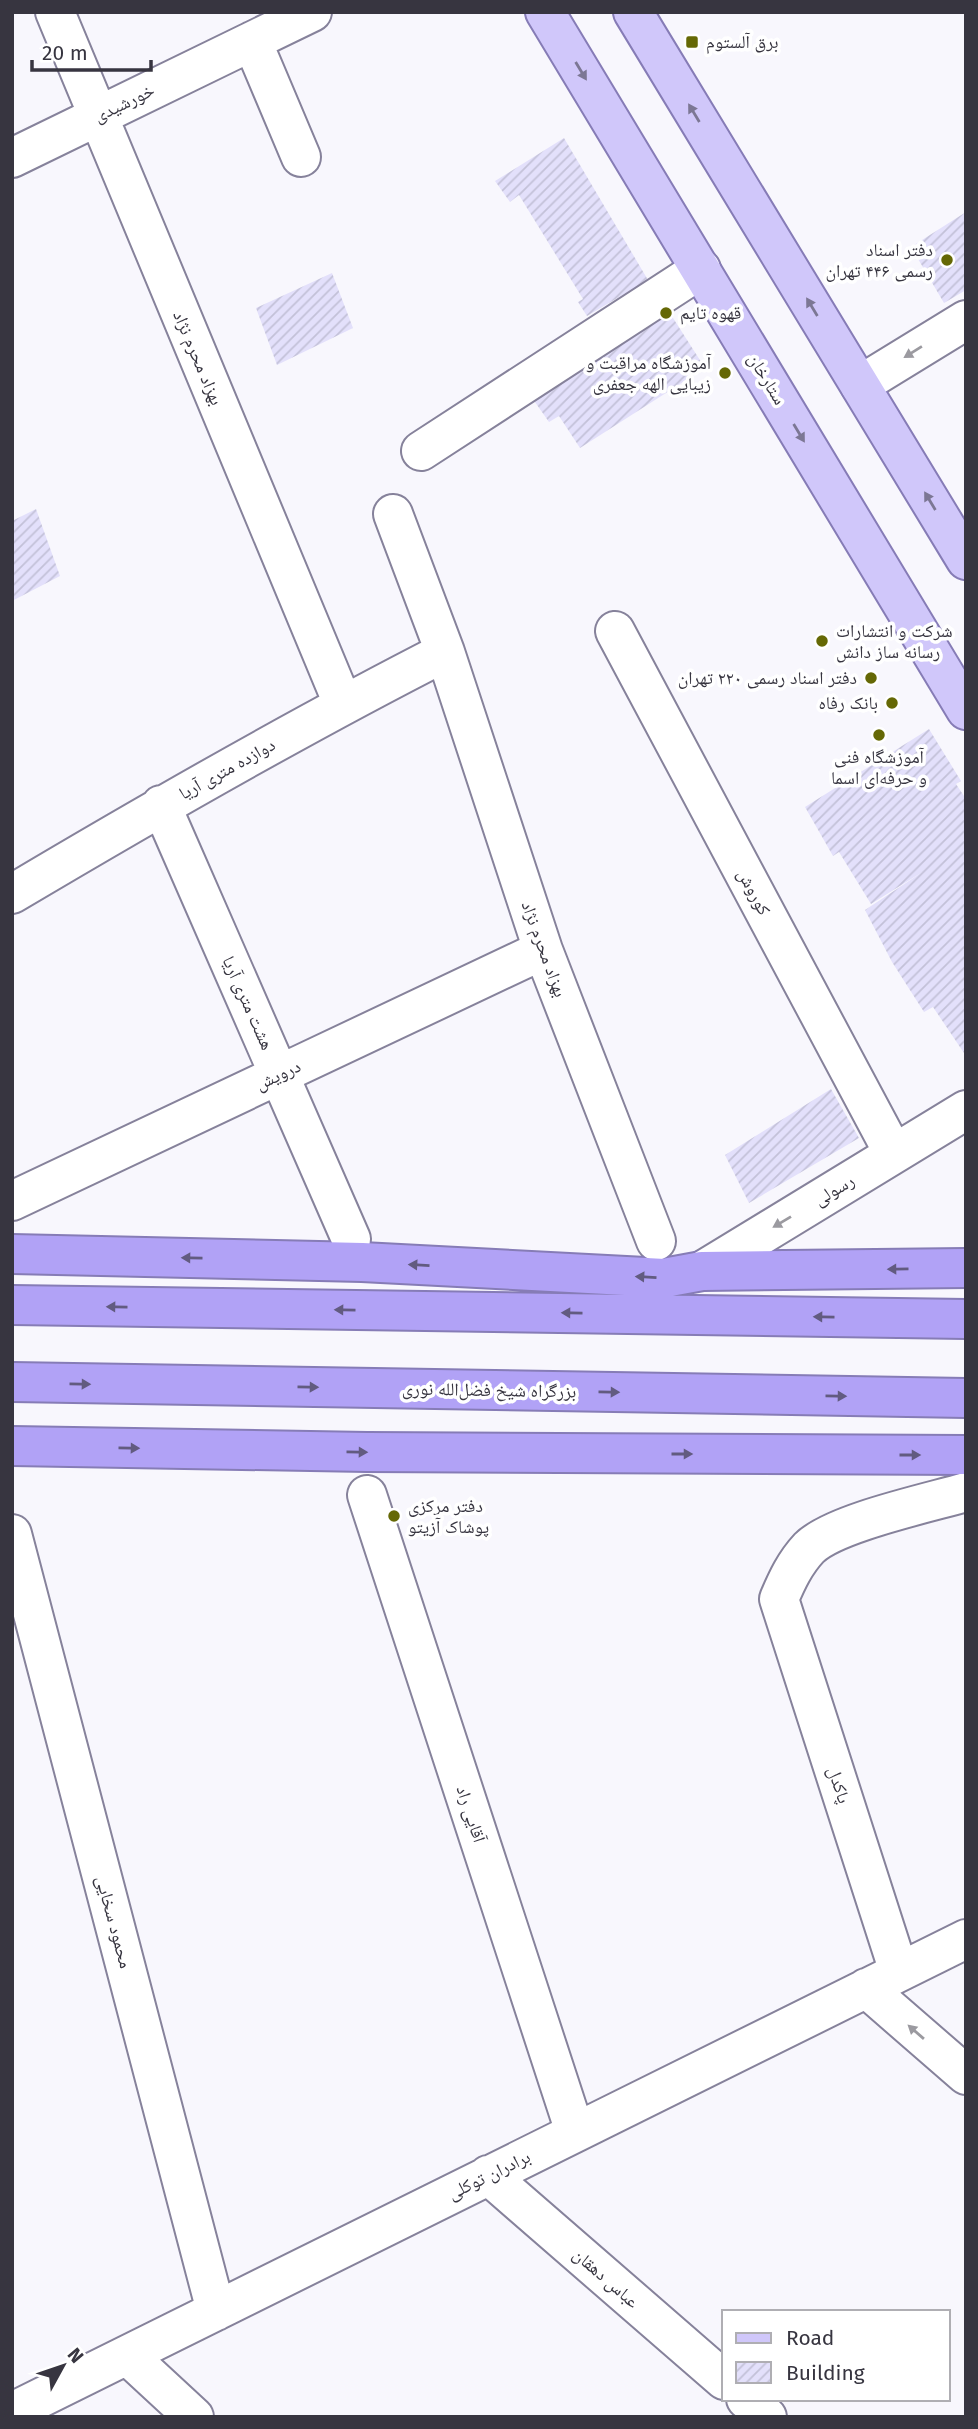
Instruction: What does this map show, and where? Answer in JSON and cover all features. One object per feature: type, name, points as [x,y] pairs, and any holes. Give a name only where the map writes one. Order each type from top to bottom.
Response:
[{"type":"highway","points":[[12,1254],[362,1262],[664,1278],[702,1271],[966,1268]]},
{"type":"highway","points":[[12,1305],[966,1320]]},
{"type":"highway","name":"بزرگراه شیخ فضل‌الله نوری","points":[[12,1382],[966,1398]]},
{"type":"highway","points":[[12,1446],[367,1452],[966,1455]]},
{"type":"main road","name":"ستارخان","points":[[545,12],[966,710]]},
{"type":"main road","points":[[633,12],[966,560]]},
{"type":"street","name":"بهزاد محرم نژاد","points":[[55,12],[343,704]]},
{"type":"street","name":"خورشیدی","points":[[12,158],[312,12]]},
{"type":"street","points":[[252,41],[301,157]]},
{"type":"street","points":[[421,451],[701,269]]},
{"type":"street","points":[[859,385],[966,320]]},
{"type":"street","name":"بهزاد محرم نژاد","points":[[393,514],[445,652],[543,950],[656,1241]]},
{"type":"street","name":"کوروش","points":[[615,631],[894,1154]]},
{"type":"street","name":"دوازده متری آریا","points":[[12,894],[162,805],[343,704],[445,652]]},
{"type":"street","name":"هشت متری آریا","points":[[162,805],[351,1239]]},
{"type":"street","name":"درویش","points":[[12,1201],[543,950]]},
{"type":"street","name":"رسولی","points":[[702,1271],[966,1110]]},
{"type":"street","name":"پاکدل","points":[[883,1980],[779,1599],[796,1564],[810,1547],[832,1531],[966,1492]]},
{"type":"street","name":"آقایی راد","points":[[367,1495],[575,2132]]},
{"type":"street","name":"محمود سخایی","points":[[12,1534],[216,2311]]},
{"type":"street","name":"برادران توکلی","points":[[12,2412],[966,1939]]},
{"type":"street","points":[[883,1980],[966,2075]]},
{"type":"street","name":"عباس دهقان","points":[[488,2175],[722,2378]]},
{"type":"street","points":[[127,2355],[194,2417]]},
{"type":"street","points":[[748,2401],[767,2417]]},
{"type":"building","points":[[564,138],[648,280],[587,316],[578,302],[583,299],[519,195],[510,202],[495,181]]},
{"type":"building","points":[[966,212],[966,290],[944,303],[911,247]]},
{"type":"building","points":[[332,273],[353,328],[277,365],[256,308]]},
{"type":"building","points":[[666,307],[705,368],[580,448],[559,416],[549,422],[530,395]]},
{"type":"building","points":[[36,509],[60,576],[12,601],[12,521]]},
{"type":"building","points":[[929,729],[961,781],[956,784],[966,799],[964,1053],[933,1007],[924,1012],[892,962],[865,910],[924,871],[871,904],[839,852],[833,856],[805,807]]},
{"type":"building","points":[[831,1089],[859,1138],[749,1203],[725,1155]]},
{"type":"place","name":"برق آلستوم","points":[[692,42]]},
{"type":"place","name":"دفتر اسناد رسمی ۴۴۶ تهران","points":[[947,260]]},
{"type":"place","name":"قهوه تایم","points":[[666,313]]},
{"type":"place","name":"آموزشگاه مراقبت و زیبایی الهه جعفری","points":[[725,373]]},
{"type":"place","name":"شرکت و انتشارات رسانه ساز دانش","points":[[822,641]]},
{"type":"place","name":"دفتر اسناد رسمی ۲۲۰ تهران","points":[[871,678]]},
{"type":"place","name":"بانک رفاه","points":[[892,703]]},
{"type":"place","name":"آموزشگاه فنی و حرفه‌ای اسما","points":[[879,735]]},
{"type":"place","name":"دفتر مرکزی پوشاک آزیتو","points":[[394,1516]]}]
